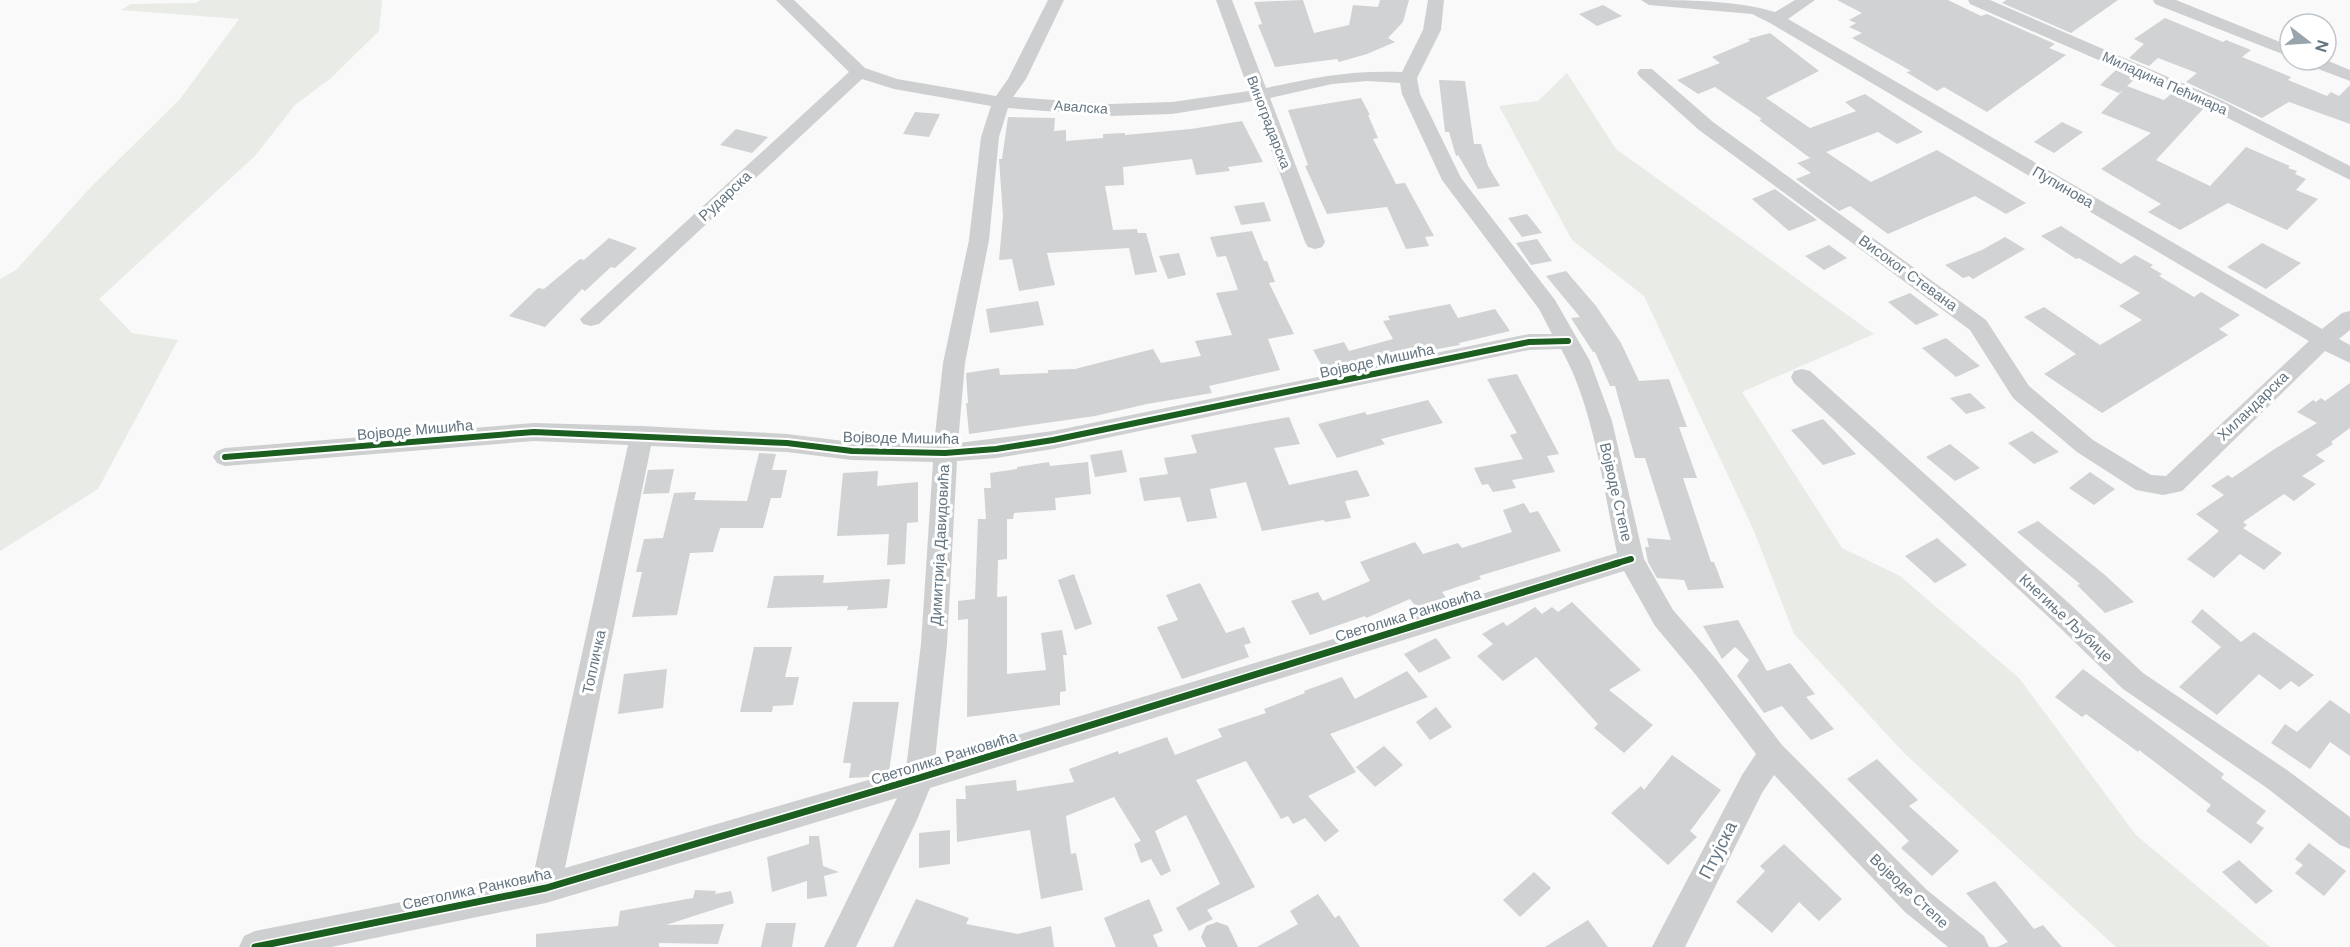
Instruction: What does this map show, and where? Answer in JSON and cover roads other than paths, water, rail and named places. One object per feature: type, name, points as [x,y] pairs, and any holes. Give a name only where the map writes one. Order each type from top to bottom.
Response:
[{"type":"street","name":"Авалска","points":[[784,0],[859,72],[894,84],[1001,102],[1110,110],[1172,108],[1258,95],[1340,78],[1367,76],[1408,78]]},
{"type":"street","name":"Димитрија Давидовића","points":[[840,947],[906,812],[919,778],[934,644],[945,453],[954,363],[979,240],[990,137],[1001,102],[1017,79],[1056,0]]},
{"type":"street","name":"Виноградарска","points":[[1224,0],[1315,243]]},
{"type":"street","points":[[1408,78],[1432,30],[1436,0]]},
{"type":"street","name":"Пупинова","points":[[1649,0],[1755,9],[1776,19],[2350,355]]},
{"type":"street","points":[[1776,19],[1807,0]]},
{"type":"street","name":"Миладина Пећинара","points":[[1976,0],[2214,104],[2350,174]]},
{"type":"street","points":[[2161,0],[2278,47]]},
{"type":"street","name":"Рударска","points":[[591,319],[859,72]]},
{"type":"street","name":"Високог Стевана","points":[[1646,73],[1706,126],[1978,325],[2021,392],[2085,446],[2135,479],[2154,486]]},
{"type":"street","name":"Војводе Степе","points":[[1408,78],[1411,94],[1452,180],[1546,305],[1578,361],[1600,421],[1631,559],[1664,618],[1706,667],[1772,754],[1916,901],[1972,947]]},
{"type":"street","name":"Хиландарска","points":[[2154,486],[2173,484],[2323,340],[2350,318]]},
{"type":"street","name":"Војводе Мишића","points":[[225,457],[534,432],[787,443],[852,451],[945,453],[996,449],[1053,440],[1529,342],[1568,341]]},
{"type":"street","name":"Кнегиње Љубице","points":[[1802,377],[2063,614],[2133,681],[2277,779],[2350,835]]},
{"type":"street","name":"Топличка","points":[[546,888],[642,435]]},
{"type":"street","name":"Светолика Ранковића","points":[[255,947],[306,942],[546,888],[919,778],[1631,559]]},
{"type":"street","name":"Птујска","points":[[1668,947],[1752,784],[1772,754]]}]
